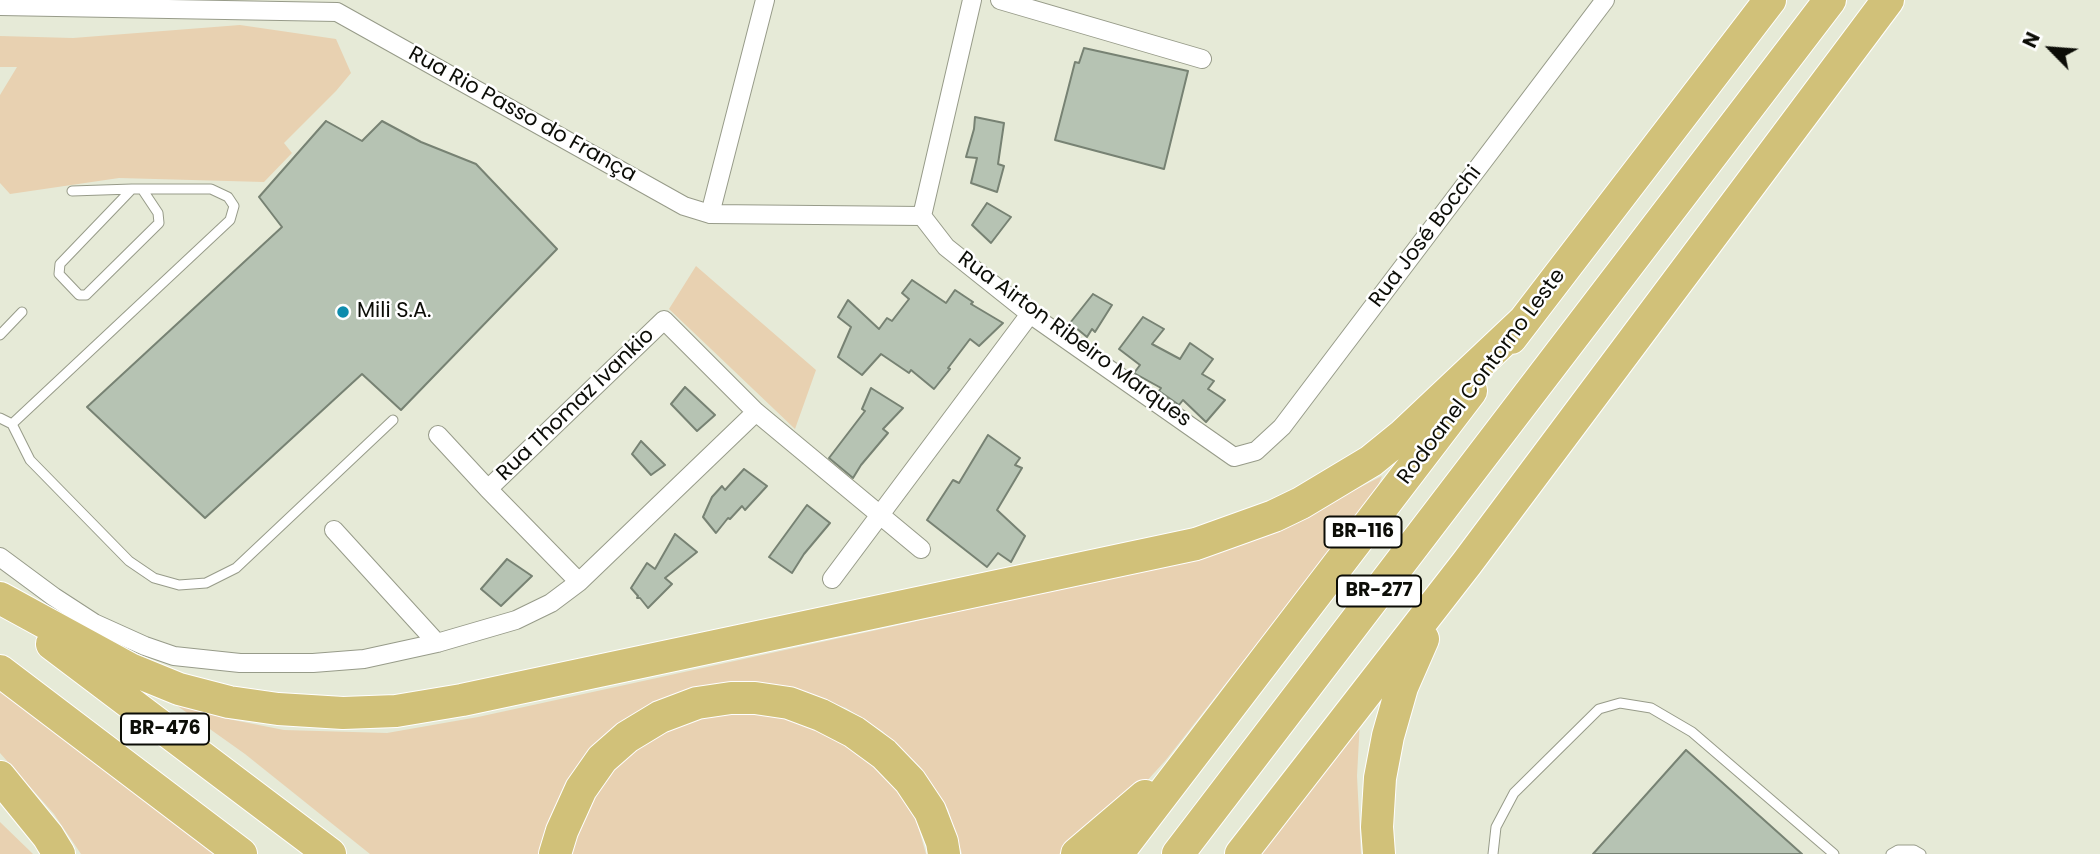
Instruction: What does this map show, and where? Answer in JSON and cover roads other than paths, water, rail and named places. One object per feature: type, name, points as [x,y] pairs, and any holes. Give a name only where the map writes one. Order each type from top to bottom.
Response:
[{"type":"highway","name":"Rodoanel Contorno Leste","points":[[1117,854],[1770,0]]},
{"type":"highway","name":"BR-277","points":[[1178,854],[1830,0]]},
{"type":"highway","points":[[1241,854],[1467,563],[1888,0]]},
{"type":"highway","points":[[0,598],[130,669],[179,689],[229,702],[278,709],[344,713],[396,710],[462,699],[1196,544],[1274,516],[1371,461],[1403,435],[1523,322]]},
{"type":"highway","points":[[1379,854],[1377,827],[1380,778],[1402,687],[1424,637],[1467,563]]},
{"type":"highway","name":"BR-476","points":[[0,605],[330,854]]},
{"type":"highway","points":[[0,671],[241,854]]},
{"type":"highway","points":[[555,854],[581,789],[602,759],[627,737],[660,717],[697,703],[731,698],[789,703],[854,732],[884,754],[910,781],[929,811],[944,854]]},
{"type":"highway","name":"BR-116","points":[[1077,854],[1203,742]]},
{"type":"highway","points":[[1198,854],[1255,754]]},
{"type":"highway","points":[[0,777],[48,836],[59,854]]},
{"type":"street","points":[[765,0],[710,214],[922,215],[972,0]]},
{"type":"street","points":[[1000,0],[1202,59]]},
{"type":"street","name":"Rua José Bocchi","points":[[1234,457],[1256,451],[1282,427],[1605,0]]},
{"type":"street","points":[[0,6],[338,6]]},
{"type":"street","name":"Rua Rio Passo do França","points":[[338,6],[651,187],[684,205],[710,214]]},
{"type":"street","name":"Rua Airton Ribeiro Marques","points":[[922,215],[946,247],[1030,314],[1234,457]]},
{"type":"street","points":[[832,579],[1030,314]]},
{"type":"street","name":"Rua Thomaz Ivankio","points":[[488,489],[664,320],[756,412]]},
{"type":"street","points":[[0,557],[94,623],[174,656],[240,663],[313,663],[364,659],[437,643],[516,620],[551,603],[579,582],[756,412],[921,549]]},
{"type":"street","points":[[438,435],[579,582]]},
{"type":"street","points":[[334,530],[437,643]]},
{"type":"lane","points":[[137,189],[158,213],[159,223],[86,295],[79,295],[59,274],[60,264],[137,189]]},
{"type":"lane","points":[[12,424],[230,220],[234,206],[228,197],[211,189],[72,191]]},
{"type":"lane","points":[[0,335],[22,312]]},
{"type":"lane","points":[[0,418],[12,424],[30,460],[129,561],[154,578],[179,585],[205,583],[236,568],[393,420]]},
{"type":"lane","points":[[1493,854],[1496,827],[1514,793],[1599,709],[1620,703],[1651,708],[1692,732],[1833,854]]},
{"type":"lane","points":[[1891,854],[1898,850],[1914,850],[1921,854]]},
{"type":"place","name":"Mili S.A.","points":[[343,312]]}]
